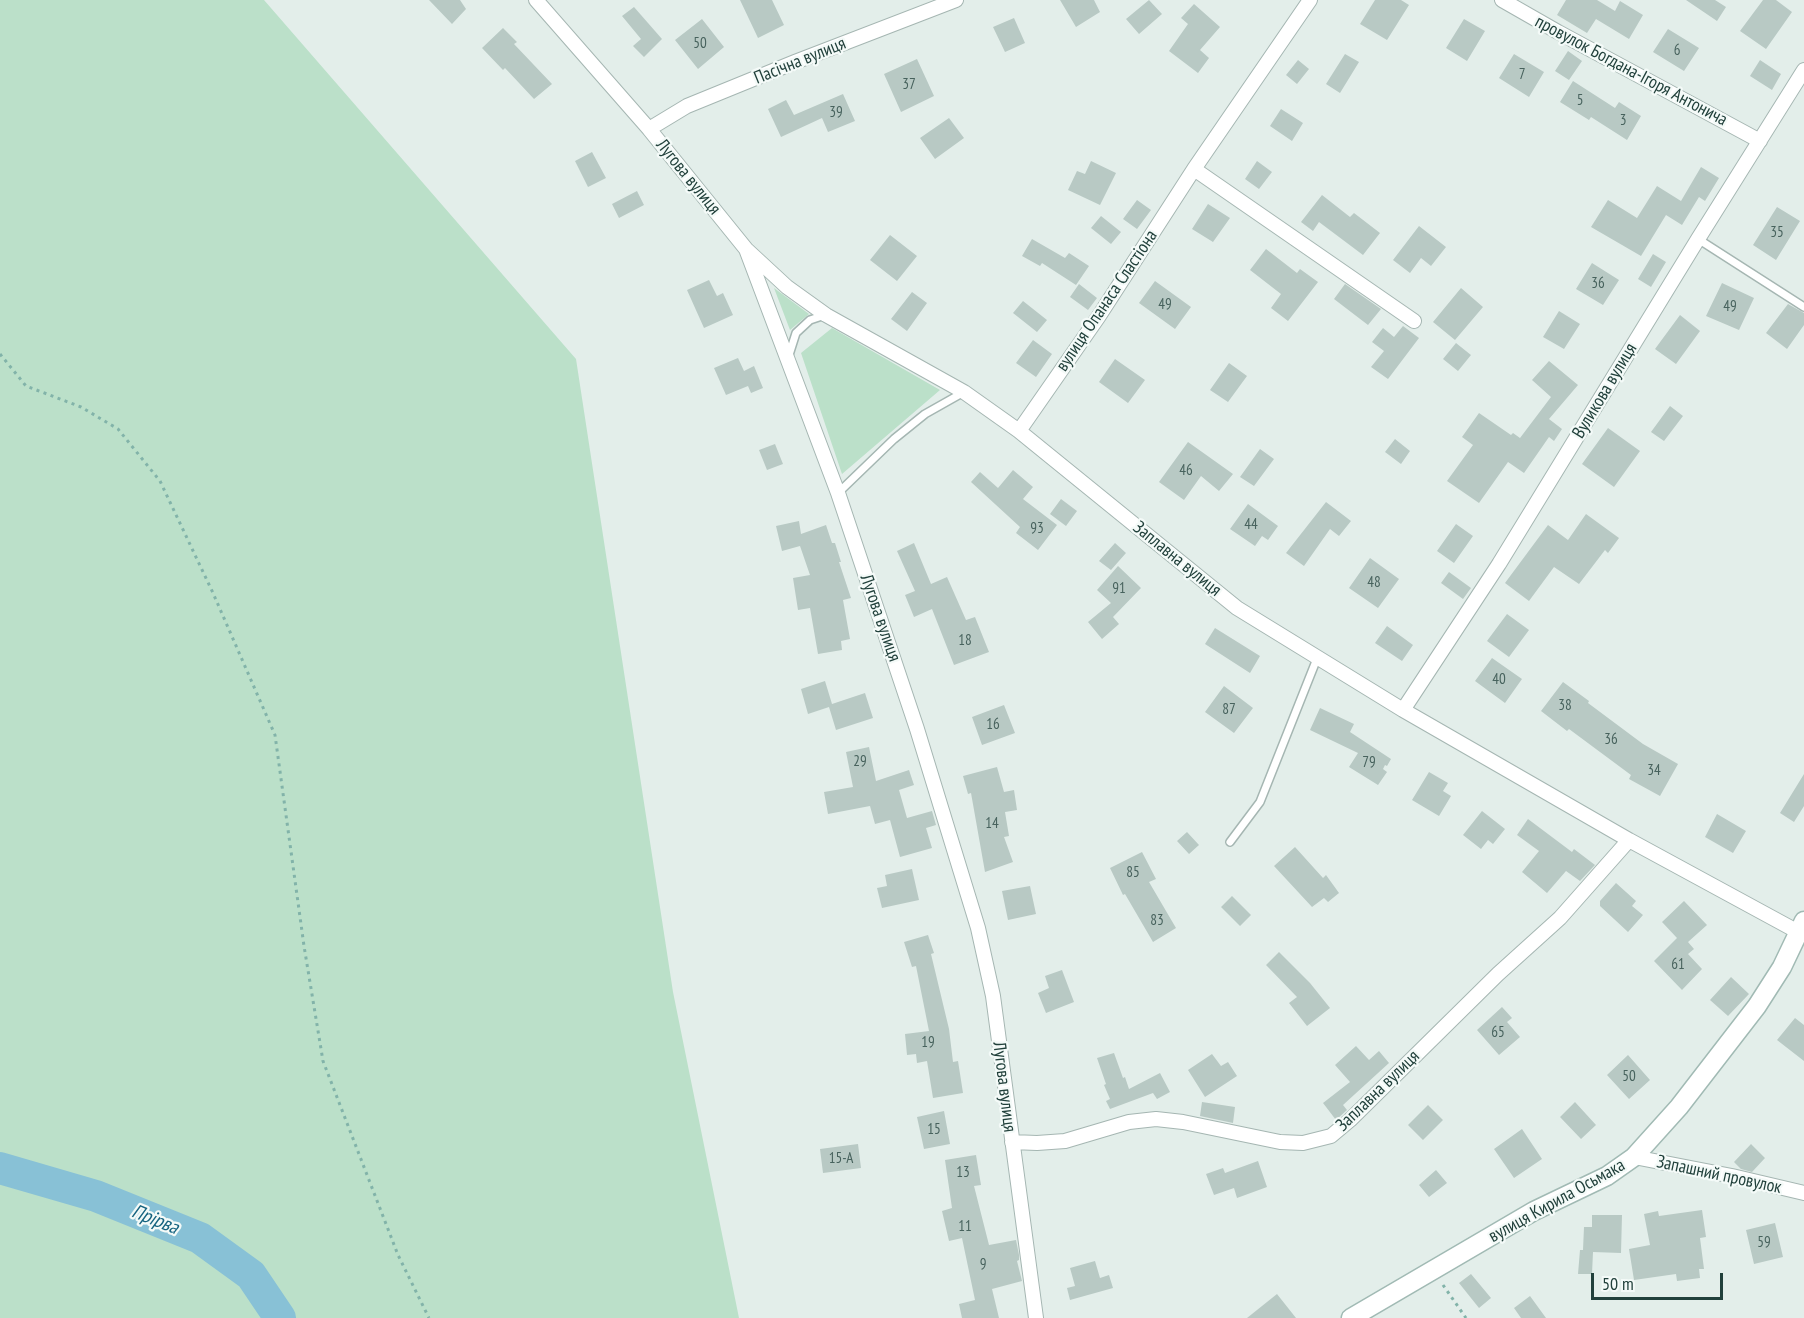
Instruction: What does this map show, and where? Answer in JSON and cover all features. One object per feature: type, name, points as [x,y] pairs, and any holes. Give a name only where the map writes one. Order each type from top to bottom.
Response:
[{"type":"street","name":"Лугова вулиця","points":[[536,0],[649,129],[746,249],[838,493],[917,729],[978,928],[993,996],[1036,1318]]},
{"type":"street","name":"Пасічна вулиця","points":[[649,129],[698,102],[956,0]]},
{"type":"street","name":"вулиця Опанаса Сластіона","points":[[1019,431],[1100,316],[1194,169],[1310,0]]},
{"type":"street","name":"провулок Богдана-Ігоря Антонича","points":[[1502,0],[1760,141]]},
{"type":"street","name":"Вуликова вулиця","points":[[1403,710],[1499,564],[1804,70]]},
{"type":"street","points":[[1194,169],[1414,321]]},
{"type":"street","name":"Заплавна вулиця","points":[[746,249],[787,287],[826,315],[964,392],[1019,431],[1237,608],[1403,710],[1629,840],[1802,930]]},
{"type":"street","name":"Заплавна вулиця","points":[[1011,1142],[1065,1141],[1129,1122],[1156,1119],[1183,1122],[1280,1142],[1303,1143],[1331,1136],[1498,974],[1560,918],[1629,840]]},
{"type":"street","name":"вулиця Кирила Осьмака","points":[[1351,1318],[1534,1211],[1607,1176],[1634,1158],[1679,1107],[1757,1006],[1802,930]]},
{"type":"street","name":"Запашний провулок","points":[[1634,1158],[1732,1176],[1804,1193]]},
{"type":"lane","points":[[1698,239],[1804,307]]},
{"type":"lane","points":[[787,360],[796,333],[810,320],[826,315]]},
{"type":"lane","points":[[838,493],[925,414],[964,392]]},
{"type":"lane","points":[[1230,842],[1260,802],[1318,656]]},
{"type":"path","points":[[0,354],[26,386],[81,406],[118,429],[160,481],[213,593],[275,735],[304,946],[323,1061],[398,1255],[429,1318]]},
{"type":"path","points":[[1433,1271],[1466,1318]]},
{"type":"green space","points":[[0,0],[264,0],[576,359],[673,992],[739,1318],[0,1318]]},
{"type":"green space","points":[[774,288],[809,314],[790,330]]},
{"type":"green space","points":[[832,328],[940,390],[842,474],[801,353]]},
{"type":"building","points":[[429,0],[460,0],[466,9],[452,24]]},
{"type":"building","points":[[740,0],[772,0],[784,25],[758,38]]},
{"type":"building","points":[[1060,0],[1094,0],[1100,12],[1076,27]]},
{"type":"building","points":[[1149,0],[1162,14],[1139,34],[1126,19]]},
{"type":"building","points":[[1375,0],[1401,0],[1409,5],[1387,40],[1360,24]]},
{"type":"building","points":[[1566,0],[1597,0],[1615,11],[1620,1],[1643,15],[1629,39],[1596,19],[1587,33],[1557,15]]},
{"type":"building","points":[[1686,0],[1715,0],[1726,7],[1717,21]]},
{"type":"building","points":[[1763,0],[1776,0],[1792,12],[1766,49],[1740,31]]},
{"type":"building","points":[[1194,4],[1220,27],[1200,50],[1209,58],[1198,73],[1169,51],[1188,24],[1181,18]]},
{"type":"building","points":[[634,7],[662,39],[644,57],[633,46],[641,39],[622,16]]},
{"type":"building","points":[[1014,18],[1025,43],[1005,52],[993,27]]},
{"type":"building","points":[[702,19],[724,47],[698,69],[675,40]]},
{"type":"building","points":[[1464,19],[1485,31],[1467,61],[1446,48]]},
{"type":"building","points":[[503,28],[517,42],[514,44],[552,84],[534,99],[505,68],[503,70],[482,48]]},
{"type":"building","points":[[1668,29],[1699,48],[1684,71],[1653,52]]},
{"type":"building","points":[[1568,51],[1582,61],[1569,80],[1555,71]]},
{"type":"building","points":[[1345,54],[1359,62],[1340,93],[1326,84]]},
{"type":"building","points":[[1514,54],[1544,72],[1529,97],[1499,78]]},
{"type":"building","points":[[917,59],[934,96],[901,112],[884,74]]},
{"type":"building","points":[[1298,60],[1309,69],[1297,84],[1286,75]]},
{"type":"building","points":[[1760,60],[1781,74],[1772,90],[1750,76]]},
{"type":"building","points":[[1573,81],[1615,108],[1619,102],[1641,116],[1627,140],[1591,117],[1589,120],[1560,102]]},
{"type":"building","points":[[843,94],[855,121],[828,132],[822,118],[781,137],[768,109],[786,100],[794,115]]},
{"type":"building","points":[[1281,109],[1303,123],[1292,141],[1270,126]]},
{"type":"building","points":[[949,118],[964,138],[935,159],[920,138]]},
{"type":"building","points":[[592,152],[606,178],[588,187],[575,161]]},
{"type":"building","points":[[1091,161],[1116,173],[1100,205],[1068,190],[1077,171],[1085,174]]},
{"type":"building","points":[[1257,161],[1272,172],[1259,189],[1245,179]]},
{"type":"building","points":[[1701,167],[1719,178],[1705,201],[1699,197],[1682,225],[1666,215],[1641,256],[1591,227],[1608,200],[1637,218],[1657,186],[1681,201]]},
{"type":"building","points":[[637,191],[644,205],[619,218],[612,204]]},
{"type":"building","points":[[1322,195],[1350,217],[1354,213],[1380,233],[1363,255],[1319,222],[1313,231],[1301,222]]},
{"type":"building","points":[[1137,200],[1151,210],[1137,229],[1123,219]]},
{"type":"building","points":[[1208,204],[1230,218],[1213,242],[1192,229]]},
{"type":"building","points":[[1777,207],[1800,221],[1776,260],[1753,245]]},
{"type":"building","points":[[1101,216],[1121,232],[1111,244],[1091,228]]},
{"type":"building","points":[[1419,226],[1446,247],[1431,266],[1421,258],[1410,273],[1393,260]]},
{"type":"building","points":[[890,235],[917,256],[897,281],[870,260]]},
{"type":"building","points":[[1032,239],[1065,258],[1069,253],[1089,266],[1076,285],[1042,263],[1040,266],[1022,256]]},
{"type":"building","points":[[1266,249],[1297,273],[1300,269],[1318,282],[1288,321],[1271,308],[1281,294],[1250,270]]},
{"type":"building","points":[[1653,254],[1666,262],[1651,287],[1638,279]]},
{"type":"building","points":[[1592,263],[1619,280],[1603,305],[1576,289]]},
{"type":"building","points":[[709,280],[717,296],[723,293],[733,315],[704,328],[687,290]]},
{"type":"building","points":[[1155,281],[1191,307],[1175,329],[1139,303]]},
{"type":"building","points":[[1722,283],[1754,298],[1739,330],[1706,316]]},
{"type":"building","points":[[1079,284],[1097,298],[1088,310],[1070,297]]},
{"type":"building","points":[[1345,284],[1381,309],[1368,325],[1334,299]]},
{"type":"building","points":[[1461,288],[1483,307],[1455,340],[1433,322]]},
{"type":"building","points":[[912,292],[927,303],[907,331],[891,319]]},
{"type":"building","points":[[1023,301],[1047,320],[1037,332],[1013,313]]},
{"type":"building","points":[[1788,304],[1804,313],[1804,325],[1787,349],[1766,333]]},
{"type":"building","points":[[1559,311],[1580,324],[1564,349],[1543,337]]},
{"type":"building","points":[[1680,315],[1700,331],[1676,364],[1655,349]]},
{"type":"building","points":[[1403,326],[1419,338],[1388,379],[1371,367],[1384,351],[1372,342],[1383,328],[1394,337]]},
{"type":"building","points":[[1033,340],[1052,354],[1036,377],[1016,363]]},
{"type":"building","points":[[1456,343],[1471,355],[1458,371],[1443,359]]},
{"type":"building","points":[[738,358],[744,371],[754,366],[763,388],[751,393],[748,386],[726,395],[714,368]]},
{"type":"building","points":[[1115,359],[1145,380],[1128,403],[1099,382]]},
{"type":"building","points":[[1549,361],[1578,385],[1549,419],[1562,429],[1554,441],[1549,437],[1524,473],[1508,462],[1479,503],[1447,481],[1473,445],[1462,437],[1479,413],[1511,435],[1513,433],[1520,438],[1551,397],[1532,380]]},
{"type":"building","points":[[1229,363],[1247,376],[1228,402],[1210,390]]},
{"type":"building","points":[[1670,406],[1683,416],[1664,441],[1651,432]]},
{"type":"building","points":[[1608,428],[1640,451],[1614,487],[1582,464]]},
{"type":"building","points":[[1395,439],[1410,451],[1401,464],[1385,452]]},
{"type":"building","points":[[1188,442],[1233,474],[1219,491],[1201,476],[1184,500],[1159,482]]},
{"type":"building","points":[[775,444],[783,464],[767,470],[759,450]]},
{"type":"building","points":[[1260,449],[1274,459],[1254,486],[1240,477]]},
{"type":"building","points":[[1013,470],[1033,487],[1023,499],[1057,525],[1038,550],[1016,533],[1020,527],[971,482],[980,472],[998,488]]},
{"type":"building","points":[[1061,499],[1077,511],[1066,526],[1050,514]]},
{"type":"building","points":[[1326,502],[1351,521],[1339,536],[1330,529],[1304,566],[1286,553]]},
{"type":"building","points":[[1248,504],[1278,526],[1268,540],[1262,536],[1255,546],[1230,529]]},
{"type":"building","points":[[1586,514],[1619,538],[1608,553],[1605,550],[1579,584],[1554,567],[1529,601],[1505,583],[1548,525],[1568,540]]},
{"type":"building","points":[[799,521],[801,534],[826,525],[832,543],[835,543],[851,598],[843,600],[850,639],[841,641],[842,650],[818,654],[810,608],[798,610],[793,578],[810,575],[800,546],[782,551],[776,526]]},
{"type":"building","points":[[1456,524],[1473,536],[1454,563],[1437,551]]},
{"type":"building","points":[[914,543],[931,584],[947,577],[966,620],[975,617],[989,652],[954,665],[932,609],[914,617],[905,595],[915,591],[897,551]]},
{"type":"building","points":[[1115,543],[1126,553],[1111,570],[1099,561]]},
{"type":"building","points":[[1370,558],[1399,579],[1378,608],[1349,588]]},
{"type":"building","points":[[1118,566],[1141,588],[1113,617],[1119,624],[1102,639],[1088,622],[1111,603],[1097,590]]},
{"type":"building","points":[[1449,572],[1471,588],[1463,599],[1441,583]]},
{"type":"building","points":[[1507,614],[1529,630],[1509,657],[1487,641]]},
{"type":"building","points":[[1387,626],[1413,645],[1402,661],[1375,643]]},
{"type":"building","points":[[1215,628],[1260,656],[1250,673],[1205,644]]},
{"type":"building","points":[[1492,658],[1522,679],[1505,703],[1475,681]]},
{"type":"building","points":[[825,681],[832,704],[865,693],[873,718],[836,730],[829,707],[808,714],[801,689]]},
{"type":"building","points":[[1563,682],[1643,744],[1678,764],[1660,796],[1629,779],[1631,775],[1541,711]]},
{"type":"building","points":[[1224,686],[1253,708],[1234,733],[1205,712]]},
{"type":"building","points":[[1004,705],[1015,733],[982,745],[972,717]]},
{"type":"building","points":[[1320,708],[1354,724],[1350,732],[1391,759],[1383,769],[1387,772],[1378,785],[1349,767],[1358,753],[1310,730]]},
{"type":"building","points":[[869,747],[876,781],[909,770],[914,785],[899,790],[907,818],[932,811],[936,825],[926,828],[932,848],[900,857],[890,820],[875,824],[870,806],[828,814],[824,792],[853,787],[846,752]]},
{"type":"building","points":[[997,767],[1004,792],[1014,790],[1017,810],[1005,812],[1009,836],[1004,837],[1013,862],[985,872],[971,793],[968,794],[963,776]]},
{"type":"building","points":[[1429,772],[1448,783],[1443,791],[1451,796],[1439,816],[1412,800]]},
{"type":"building","points":[[1804,774],[1804,806],[1794,822],[1780,813]]},
{"type":"building","points":[[1482,811],[1505,829],[1493,844],[1488,840],[1481,849],[1463,835]]},
{"type":"building","points":[[1717,814],[1746,831],[1733,853],[1705,837]]},
{"type":"building","points":[[1528,819],[1572,852],[1574,849],[1595,865],[1580,881],[1566,871],[1547,893],[1522,872],[1539,851],[1517,835]]},
{"type":"building","points":[[1187,832],[1199,845],[1189,854],[1177,841]]},
{"type":"building","points":[[1295,847],[1323,878],[1326,875],[1339,893],[1328,902],[1324,898],[1312,907],[1274,866]]},
{"type":"building","points":[[1142,852],[1156,879],[1149,882],[1176,928],[1153,942],[1125,894],[1123,895],[1110,868]]},
{"type":"building","points":[[912,869],[919,900],[882,908],[877,888],[887,886],[885,875]]},
{"type":"building","points":[[1616,883],[1636,901],[1632,906],[1643,915],[1628,932],[1600,906],[1600,901]]},
{"type":"building","points":[[1030,886],[1036,914],[1008,920],[1002,891]]},
{"type":"building","points":[[1232,896],[1251,915],[1240,926],[1221,907]]},
{"type":"building","points":[[1684,901],[1707,925],[1688,942],[1694,949],[1688,954],[1702,969],[1682,990],[1654,961],[1677,938],[1662,922]]},
{"type":"building","points":[[928,935],[934,953],[931,954],[949,1029],[953,1062],[958,1061],[963,1093],[933,1098],[927,1061],[917,1063],[916,1054],[907,1055],[905,1034],[929,1031],[916,966],[912,967],[904,942]]},
{"type":"building","points":[[1279,952],[1310,983],[1330,1008],[1307,1026],[1289,1003],[1297,997],[1266,965]]},
{"type":"building","points":[[1062,970],[1074,1002],[1046,1013],[1038,993],[1049,988],[1045,976]]},
{"type":"building","points":[[1731,977],[1749,994],[1728,1016],[1710,1000]]},
{"type":"building","points":[[1502,1007],[1512,1018],[1507,1022],[1520,1037],[1499,1055],[1477,1030]]},
{"type":"building","points":[[1795,1018],[1804,1025],[1804,1061],[1777,1040]]},
{"type":"building","points":[[1356,1046],[1369,1060],[1379,1051],[1389,1063],[1343,1105],[1347,1110],[1336,1120],[1323,1103],[1350,1082],[1335,1065]]},
{"type":"building","points":[[1114,1053],[1129,1089],[1160,1073],[1170,1092],[1157,1099],[1153,1093],[1110,1109],[1106,1101],[1110,1099],[1097,1058]]},
{"type":"building","points":[[1212,1054],[1221,1066],[1228,1062],[1237,1076],[1205,1097],[1188,1070]]},
{"type":"building","points":[[1628,1055],[1650,1080],[1629,1099],[1607,1075]]},
{"type":"building","points":[[1202,1102],[1235,1107],[1233,1123],[1200,1116]]},
{"type":"building","points":[[1575,1102],[1596,1125],[1581,1139],[1560,1117]]},
{"type":"building","points":[[1428,1105],[1443,1120],[1423,1140],[1408,1125]]},
{"type":"building","points":[[944,1111],[950,1144],[924,1149],[917,1117]]},
{"type":"building","points":[[1522,1129],[1542,1159],[1514,1178],[1494,1149]]},
{"type":"building","points":[[858,1144],[861,1168],[823,1173],[820,1149]]},
{"type":"building","points":[[1751,1144],[1765,1158],[1752,1172],[1741,1169],[1734,1162]]},
{"type":"building","points":[[976,1155],[981,1185],[974,1186],[989,1245],[1016,1240],[1019,1255],[1017,1261],[1022,1281],[992,1289],[999,1318],[962,1318],[959,1304],[975,1300],[962,1238],[949,1241],[942,1211],[952,1208],[945,1160]]},
{"type":"building","points":[[1258,1161],[1267,1187],[1237,1198],[1234,1188],[1214,1195],[1206,1174],[1223,1168],[1225,1173]]},
{"type":"building","points":[[1436,1170],[1447,1183],[1429,1197],[1419,1185]]},
{"type":"building","points":[[1702,1210],[1706,1237],[1700,1238],[1704,1269],[1699,1269],[1700,1278],[1677,1281],[1676,1274],[1634,1280],[1629,1249],[1650,1245],[1644,1214],[1658,1211],[1659,1216]]},
{"type":"building","points":[[1592,1215],[1622,1215],[1621,1253],[1593,1252],[1592,1274],[1578,1274],[1580,1250],[1583,1250],[1584,1227],[1592,1227]]},
{"type":"building","points":[[1775,1223],[1783,1257],[1754,1264],[1746,1230]]},
{"type":"building","points":[[1095,1261],[1100,1278],[1109,1275],[1113,1288],[1070,1300],[1067,1288],[1075,1286],[1070,1268]]},
{"type":"building","points":[[1471,1274],[1491,1298],[1479,1308],[1459,1283]]},
{"type":"building","points":[[1277,1294],[1296,1318],[1247,1318]]},
{"type":"building","points":[[1530,1296],[1546,1318],[1521,1318],[1514,1308]]},
{"type":"waterway","name":"Прірва","points":[[0,1168],[96,1196],[200,1238],[251,1275],[280,1318]]}]
